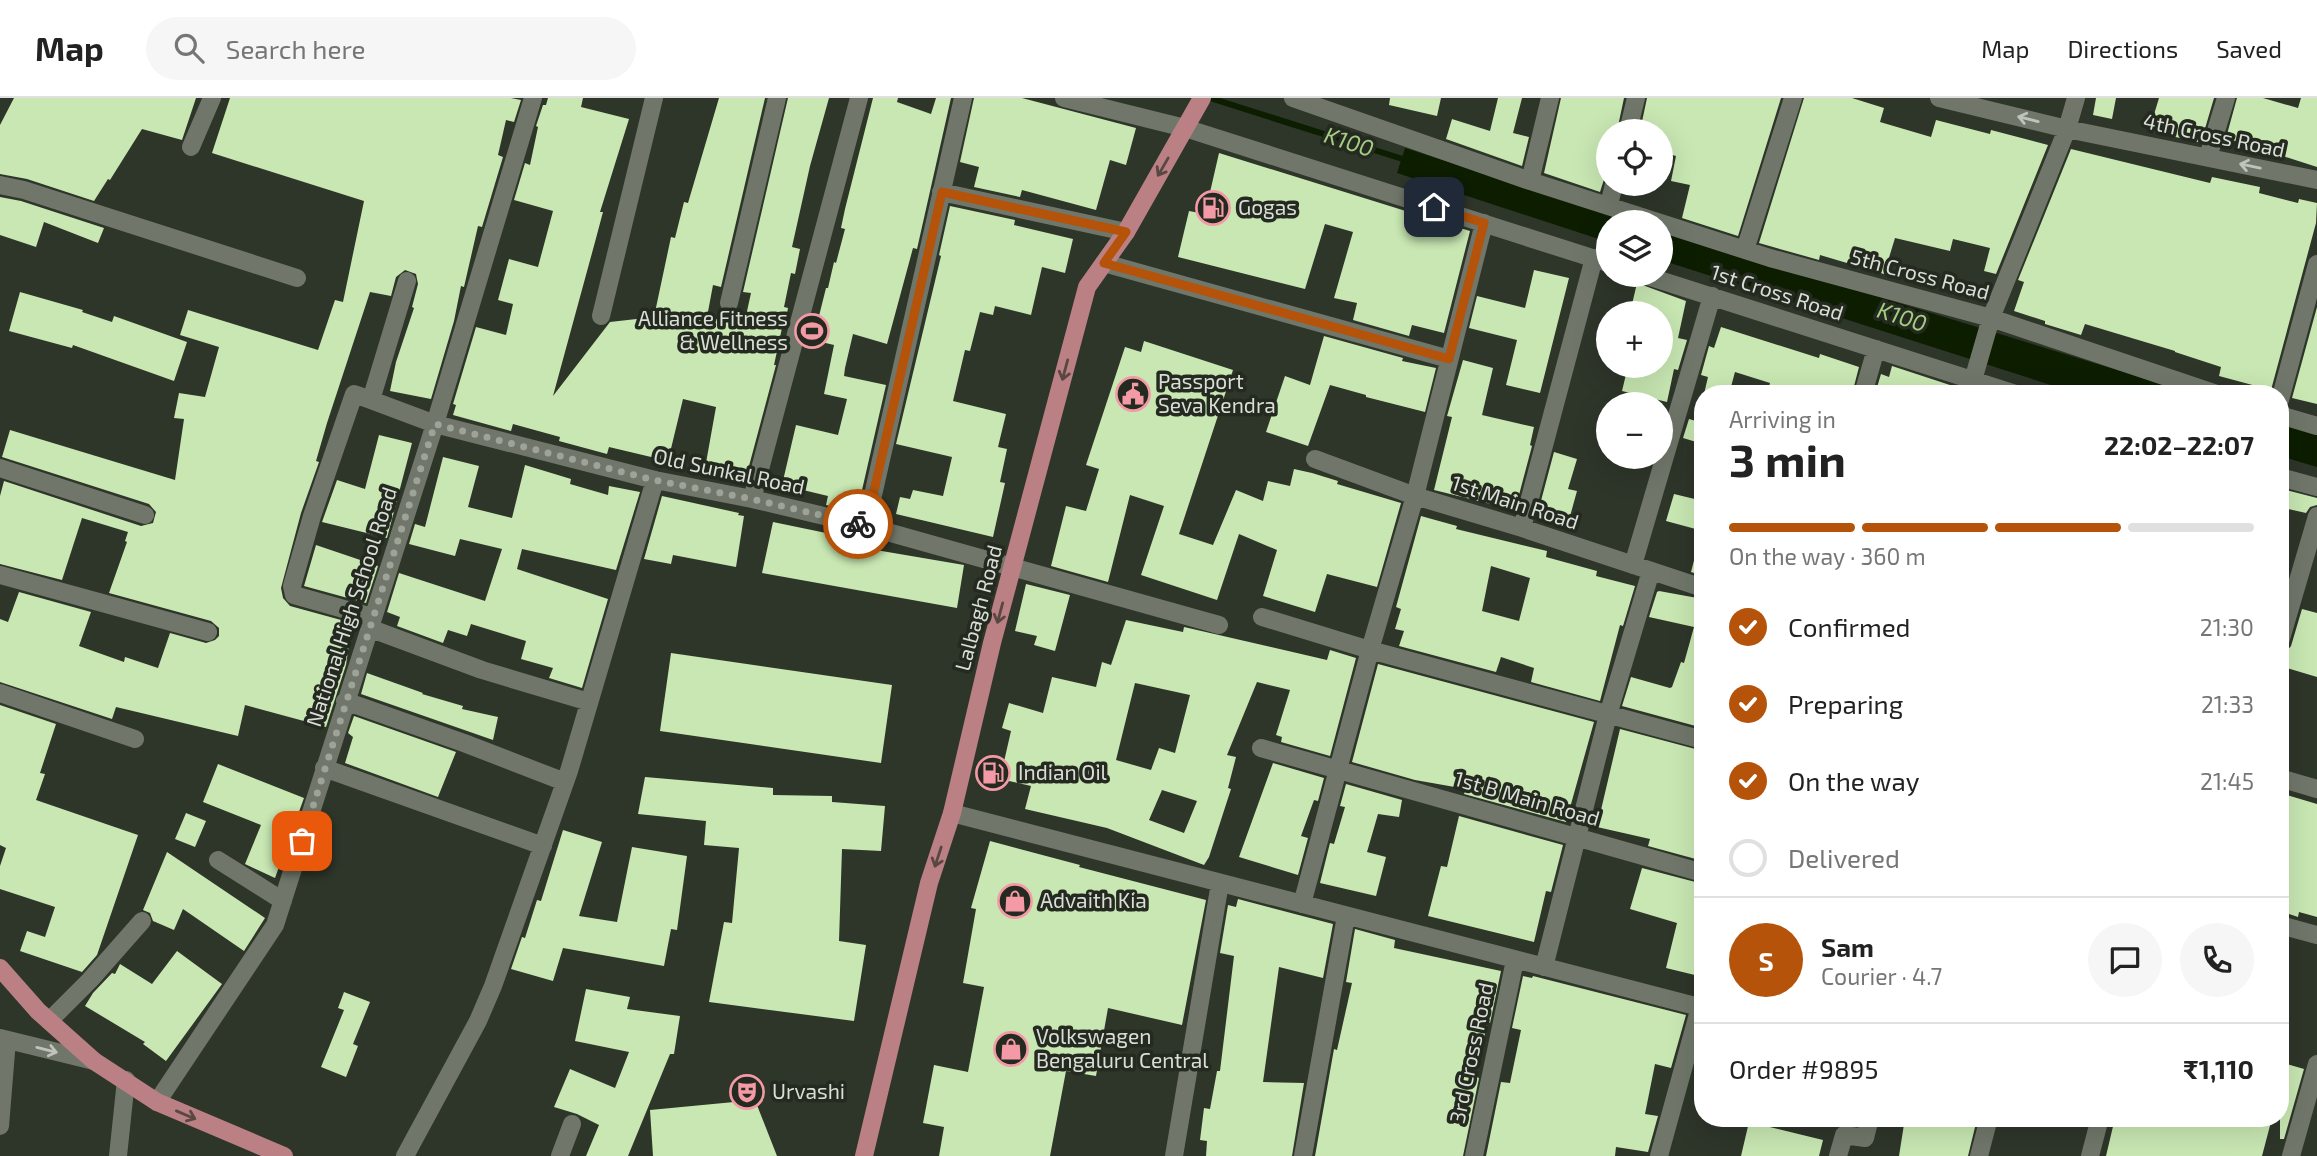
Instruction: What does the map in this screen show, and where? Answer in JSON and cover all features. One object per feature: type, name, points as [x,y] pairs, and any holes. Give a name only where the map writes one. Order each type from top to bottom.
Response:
[{"type":"main road","name":"Lalbagh Road","points":[[864,1156],[929,883],[952,813],[992,643],[1087,287],[1126,232],[1199,103]]},
{"type":"main road","points":[[0,968],[49,1021],[94,1061],[157,1102],[284,1156]]},
{"type":"street","points":[[191,147],[212,98]]},
{"type":"street","name":"National High School Road","points":[[157,1102],[275,925],[435,424],[533,98]]},
{"type":"street","points":[[601,316],[654,98]]},
{"type":"street","points":[[729,303],[778,98]]},
{"type":"street","points":[[752,499],[859,98]]},
{"type":"street","points":[[866,526],[962,98]]},
{"type":"street","points":[[1064,98],[1185,128],[1596,259]]},
{"type":"street","points":[[1293,98],[1530,181],[1550,98]]},
{"type":"street","points":[[1631,119],[1636,98]]},
{"type":"street","points":[[1745,250],[1793,98]]},
{"type":"street","points":[[1973,380],[1990,321],[2077,98]]},
{"type":"street","points":[[2208,158],[2226,98]]},
{"type":"street","name":"4th Cross Road","points":[[1944,99],[2067,129],[2317,180]]},
{"type":"street","name":"5th Cross Road","points":[[1530,181],[1745,250],[1990,321],[2189,385]]},
{"type":"street","points":[[0,185],[24,190],[297,278]]},
{"type":"street","points":[[942,192],[1126,232]]},
{"type":"street","points":[[1609,205],[1612,196]]},
{"type":"street","points":[[1302,904],[1370,650],[1415,496],[1484,223]]},
{"type":"street","points":[[1104,263],[1449,359]]},
{"type":"street","points":[[2284,385],[2317,264]]},
{"type":"street","points":[[1522,528],[1596,278]]},
{"type":"street","points":[[407,281],[371,400],[354,394],[312,516],[292,586],[294,595],[370,623],[482,670],[589,702]]},
{"type":"street","name":"1st Cross Road","points":[[1673,284],[1973,380]]},
{"type":"street","points":[[1633,565],[1712,296]]},
{"type":"street","points":[[1866,385],[1876,349]]},
{"type":"street","name":"Old Sunkal Road","points":[[371,400],[435,424],[654,480],[752,499],[866,526],[1219,625]]},
{"type":"street","points":[[2289,418],[2317,426]]},
{"type":"street","name":"1st Main Road","points":[[1315,459],[1415,496],[1522,528],[1694,585]]},
{"type":"street","points":[[0,468],[145,515]]},
{"type":"street","points":[[405,1156],[478,1021],[493,985],[565,782],[654,480]]},
{"type":"street","points":[[2289,480],[2317,488]]},
{"type":"street","points":[[2289,611],[2317,516]]},
{"type":"street","points":[[1544,967],[1608,715],[1651,572]]},
{"type":"street","points":[[0,575],[208,632]]},
{"type":"street","points":[[1262,617],[1370,650],[1694,738]]},
{"type":"street","points":[[0,693],[135,739]]},
{"type":"street","points":[[345,701],[565,782]]},
{"type":"street","name":"1st B Main Road","points":[[1261,748],[1694,870]]},
{"type":"street","points":[[324,768],[542,846]]},
{"type":"street","points":[[2289,781],[2317,789]]},
{"type":"street","points":[[952,813],[1694,1005]]},
{"type":"street","points":[[218,860],[283,901]]},
{"type":"street","points":[[1174,1156],[1220,883]]},
{"type":"street","points":[[1303,1156],[1346,916]]},
{"type":"street","points":[[49,1021],[90,980],[142,921]]},
{"type":"street","points":[[2289,927],[2317,935]]},
{"type":"street","name":"3rd Cross Road","points":[[1474,1156],[1515,960]]},
{"type":"street","points":[[1659,1156],[1694,1032]]},
{"type":"street","points":[[0,1126],[4,1039],[94,1061]]},
{"type":"street","points":[[2291,1156],[2317,1064]]},
{"type":"street","points":[[118,1156],[126,1080]]},
{"type":"street","points":[[560,1156],[572,1124]]},
{"type":"street","points":[[1838,1156],[1844,1135],[1865,1138],[1868,1127]]},
{"type":"street","points":[[1979,1156],[1987,1127]]},
{"type":"street","points":[[2090,1156],[2098,1127]]},
{"type":"water","name":"K100","points":[[1405,148],[1598,210],[1596,238],[1397,173]]},
{"type":"water","name":"K100","points":[[1673,234],[2166,385],[2051,385],[1673,264]]},
{"type":"water","points":[[2289,423],[2317,432],[2317,467],[2289,459]]},
{"type":"building","points":[[14,98],[196,98],[182,140],[142,129],[94,201],[27,179],[0,174],[0,125]]},
{"type":"building","points":[[230,98],[521,100],[514,122],[506,120],[498,155],[503,157],[482,227],[478,226],[464,287],[461,286],[454,321],[431,399],[390,391],[396,362],[414,308],[412,307],[418,284],[416,274],[405,270],[396,277],[391,296],[370,292],[327,423],[316,461],[319,462],[301,513],[281,588],[283,598],[290,606],[352,623],[346,665],[326,727],[245,705],[238,736],[116,707],[112,719],[0,682],[0,619],[8,622],[19,592],[91,612],[79,646],[124,662],[125,657],[158,668],[170,633],[206,643],[219,636],[219,628],[211,621],[109,593],[128,532],[82,518],[62,580],[0,564],[0,496],[4,481],[141,526],[153,523],[156,512],[149,504],[2,457],[10,430],[175,480],[184,419],[174,418],[179,393],[205,397],[219,347],[180,335],[188,310],[318,350],[335,300],[343,302],[364,201],[212,153]]},
{"type":"building","points":[[548,98],[583,98],[581,107],[629,119],[600,212],[603,212],[553,396],[610,322],[654,317],[671,237],[675,238],[684,202],[688,203],[719,98],[765,98],[721,287],[713,285],[707,317],[744,325],[751,293],[743,292],[788,98],[829,98],[792,247],[800,249],[795,274],[791,273],[784,307],[788,308],[784,329],[782,328],[776,365],[745,481],[704,474],[716,407],[683,399],[668,461],[609,447],[607,454],[559,441],[560,437],[513,424],[511,431],[453,415],[456,405],[453,404],[476,327],[506,335],[513,304],[498,300],[509,259],[538,267],[553,211],[514,200],[525,163],[530,165],[538,127],[536,126]]},
{"type":"building","points":[[873,98],[898,98],[897,102],[931,114],[936,98],[951,98],[917,249],[913,248],[887,344],[853,334],[845,368],[844,376],[886,385],[857,512],[826,505],[828,496],[782,485],[796,425],[838,435],[847,399],[824,394],[834,345],[813,340],[845,229],[841,228],[845,209]]},
{"type":"building","points":[[974,98],[1022,98],[1136,128],[1126,165],[1110,160],[1096,210],[1022,190],[1020,197],[974,187],[979,167],[960,162]]},
{"type":"building","points":[[1390,98],[1441,98],[1437,116],[1389,105]]},
{"type":"building","points":[[1498,98],[1522,98],[1513,133],[1529,137],[1522,166],[1446,139],[1452,119],[1490,131]]},
{"type":"building","points":[[1561,98],[1624,98],[1620,119],[1596,119],[1596,191],[1544,173]]},
{"type":"building","points":[[1647,98],[1781,98],[1738,236],[1682,218],[1690,185],[1673,181],[1676,156],[1673,155],[1673,119],[1643,119]]},
{"type":"building","points":[[1804,98],[1852,98],[1884,108],[1880,122],[1931,137],[1936,120],[1990,134],[1991,130],[2048,145],[1996,274],[1984,271],[1990,248],[1953,239],[1950,251],[1895,238],[1884,274],[1820,255],[1819,260],[1759,243]]},
{"type":"building","points":[[2096,98],[2116,98],[2112,119],[2093,115]]},
{"type":"building","points":[[2159,98],[2214,98],[2204,132],[2201,131],[2198,142],[2149,131]]},
{"type":"building","points":[[2237,98],[2263,98],[2298,108],[2301,98],[2317,98],[2317,167],[2226,138]]},
{"type":"building","points":[[2071,149],[2210,183],[2212,177],[2260,187],[2259,193],[2298,203],[2299,199],[2317,203],[2316,223],[2272,385],[2252,385],[2219,376],[2221,367],[2085,324],[2081,335],[2045,324],[2045,321],[2014,311],[2024,282],[2018,280]]},
{"type":"building","points":[[1219,153],[1470,231],[1444,333],[1412,325],[1409,336],[1353,320],[1357,303],[1334,298],[1353,232],[1325,224],[1305,289],[1178,257],[1189,211],[1205,214]]},
{"type":"building","points":[[0,197],[21,201],[104,228],[98,243],[44,222],[36,247],[0,235]]},
{"type":"building","points":[[950,206],[1015,220],[1014,225],[1073,239],[1065,273],[1042,267],[1031,315],[995,306],[993,315],[980,312],[970,351],[965,350],[953,401],[1006,414],[998,447],[1007,449],[1000,482],[1005,483],[993,537],[896,514],[900,497],[910,499],[913,490],[943,496],[952,457],[896,444],[941,256],[939,255]]},
{"type":"building","points":[[1534,270],[1569,278],[1540,393],[1506,385],[1517,340],[1469,328],[1477,296],[1525,308]]},
{"type":"building","points":[[1636,287],[1648,287],[1686,301],[1678,338],[1687,340],[1678,370],[1674,369],[1673,374],[1673,301],[1633,301]]},
{"type":"building","points":[[20,292],[83,310],[82,312],[112,322],[114,316],[187,342],[174,381],[73,345],[72,348],[9,331]]},
{"type":"building","points":[[2317,307],[2317,404],[2292,398]]},
{"type":"building","points":[[1721,327],[1819,358],[1820,354],[1859,367],[1854,385],[1769,385],[1735,372],[1731,385],[1706,385],[1708,377],[1701,375],[1709,346],[1714,348]]},
{"type":"building","points":[[1324,336],[1403,358],[1402,361],[1436,368],[1425,412],[1330,385],[1308,446],[1266,432],[1285,376],[1310,385]]},
{"type":"building","points":[[1144,341],[1233,370],[1179,534],[1213,545],[1236,490],[1263,501],[1268,481],[1290,486],[1294,469],[1312,473],[1338,481],[1337,484],[1401,503],[1377,587],[1327,574],[1315,612],[1263,596],[1277,550],[1239,534],[1217,600],[1141,575],[1164,506],[1130,495],[1108,582],[1051,566],[1066,506],[1086,511],[1099,469],[1086,465],[1125,347],[1141,352]]},
{"type":"building","points":[[1463,360],[1493,368],[1482,415],[1534,427],[1532,446],[1515,510],[1434,490],[1452,417],[1447,416]]},
{"type":"building","points":[[1892,366],[1950,385],[1878,385],[1881,374],[1889,377]]},
{"type":"building","points":[[1625,378],[1672,378],[1669,392],[1622,391]]},
{"type":"building","points":[[1689,419],[1694,420],[1694,441],[1683,438]]},
{"type":"building","points":[[379,435],[412,443],[387,538],[322,522],[337,480],[365,489]]},
{"type":"building","points":[[1554,452],[1577,459],[1568,489],[1577,491],[1569,520],[1538,512]]},
{"type":"building","points":[[443,457],[479,466],[468,507],[512,518],[525,465],[571,479],[570,484],[608,495],[609,486],[640,492],[616,570],[522,549],[517,569],[608,599],[582,688],[549,678],[553,668],[521,659],[526,641],[471,624],[467,636],[448,630],[443,643],[397,626],[400,617],[387,612],[399,573],[485,601],[502,549],[460,539],[455,556],[409,544],[415,524],[425,527]]},
{"type":"building","points":[[2289,491],[2317,498],[2317,505],[2310,507],[2306,513],[2289,509]]},
{"type":"building","points":[[1674,494],[1694,499],[1694,529],[1666,521]]},
{"type":"building","points":[[662,496],[744,516],[736,567],[673,555],[671,564],[644,559]]},
{"type":"building","points":[[1421,516],[1457,526],[1456,529],[1547,551],[1546,557],[1597,571],[1596,576],[1635,586],[1623,626],[1620,625],[1600,701],[1531,682],[1534,668],[1501,657],[1496,672],[1399,646],[1404,631],[1395,629],[1401,609],[1396,607]],"holes":[[[1491,566],[1530,578],[1519,621],[1482,611]]]},
{"type":"building","points":[[773,522],[831,534],[829,542],[964,565],[957,608],[762,573]]},
{"type":"building","points":[[316,545],[378,566],[366,603],[304,586]]},
{"type":"building","points":[[1026,584],[1070,595],[1055,651],[1034,645],[1037,636],[1015,631]]},
{"type":"building","points":[[1657,592],[1694,597],[1694,627],[1649,617]]},
{"type":"building","points":[[2302,609],[2317,613],[2317,677],[2289,669],[2291,646]]},
{"type":"building","points":[[1126,620],[1183,632],[1184,627],[1327,660],[1330,650],[1356,658],[1330,756],[1281,742],[1282,737],[1276,735],[1290,690],[1257,682],[1227,755],[1236,757],[1228,788],[1231,789],[1204,865],[1107,828],[1025,809],[1031,786],[1000,779],[1011,731],[1002,728],[1009,703],[1043,713],[1052,677],[1096,687],[1102,662],[1111,665]],"holes":[[[1135,683],[1190,695],[1175,753],[1159,748],[1151,770],[1116,760]],[[1162,790],[1197,801],[1184,833],[1149,820]]]},
{"type":"building","points":[[1694,627],[1694,726],[1622,706],[1631,677],[1670,688],[1681,662],[1684,663]]},
{"type":"building","points":[[671,653],[892,685],[881,763],[660,731]]},
{"type":"building","points":[[1378,664],[1594,722],[1566,822],[1464,794],[1466,789],[1415,780],[1352,762]]},
{"type":"building","points":[[367,673],[463,706],[462,709],[498,717],[493,740],[361,694]]},
{"type":"building","points":[[0,705],[56,724],[40,773],[45,774],[36,800],[138,835],[97,955],[82,972],[20,951],[27,931],[45,937],[55,907],[0,889],[0,866],[6,848],[0,845]]},
{"type":"building","points":[[354,716],[456,752],[438,797],[345,763],[353,737],[348,733]]},
{"type":"building","points":[[1620,729],[1694,749],[1694,859],[1648,846],[1650,839],[1597,827]]},
{"type":"building","points":[[1273,763],[1324,778],[1318,801],[1314,800],[1301,836],[1308,838],[1298,875],[1239,857]]},
{"type":"building","points":[[218,764],[304,798],[275,878],[245,864],[261,825],[203,802]]},
{"type":"building","points":[[645,777],[773,788],[773,795],[832,796],[832,802],[885,806],[881,851],[842,849],[839,941],[866,945],[854,1021],[709,1002],[724,922],[732,923],[739,848],[704,845],[706,821],[638,814]]},
{"type":"building","points":[[1346,784],[1402,800],[1399,817],[1378,814],[1367,852],[1386,857],[1376,896],[1320,883],[1330,843],[1334,844],[1345,807],[1340,806]]},
{"type":"building","points":[[2289,796],[2317,804],[2317,917],[2299,912],[2298,917],[2289,914]]},
{"type":"building","points":[[186,813],[206,821],[195,847],[175,839]]},
{"type":"building","points":[[1459,816],[1563,845],[1551,892],[1546,891],[1534,942],[1428,916],[1441,866],[1447,867]]},
{"type":"building","points":[[563,830],[602,842],[579,916],[617,922],[632,847],[687,856],[677,930],[671,929],[664,966],[563,948],[553,981],[511,969],[522,937],[525,938],[537,900],[541,901]]},
{"type":"building","points":[[990,841],[1206,900],[1182,1025],[1108,1008],[1096,1076],[1066,1071],[1050,1156],[939,1156],[944,1127],[923,1123],[934,1065],[968,1072],[984,987],[963,983],[976,909],[971,908]]},
{"type":"building","points":[[167,852],[265,918],[244,951],[183,909],[174,930],[153,921],[150,913],[143,910]]},
{"type":"building","points":[[1642,868],[1694,882],[1694,975],[1666,968],[1677,923],[1630,909]]},
{"type":"building","points":[[1238,899],[1333,924],[1323,978],[1279,967],[1263,1082],[1304,1083],[1292,1156],[1206,1156],[1207,1141],[1200,1140],[1204,1108],[1210,1109],[1217,1071],[1220,1071],[1234,956],[1220,953],[1228,905],[1236,907]]},
{"type":"building","points":[[1355,929],[1395,940],[1394,948],[1501,971],[1490,1023],[1488,1022],[1474,1076],[1479,1078],[1463,1156],[1315,1156],[1334,1049],[1337,1050],[1352,983],[1346,982]]},
{"type":"building","points":[[177,951],[222,984],[166,1061],[143,1044],[145,1042],[85,1006],[93,993],[112,973],[115,974],[120,964],[152,984]]},
{"type":"building","points":[[1523,976],[1533,976],[1686,1015],[1671,1068],[1655,1064],[1645,1114],[1658,1116],[1648,1152],[1616,1147],[1615,1156],[1486,1156],[1501,1082],[1510,1083],[1521,1030],[1512,1028]]},
{"type":"building","points":[[586,989],[630,997],[627,1009],[680,1016],[674,1054],[670,1054],[628,1156],[586,1156],[599,1125],[554,1107],[570,1069],[615,1088],[629,1052],[575,1041]]},
{"type":"building","points":[[344,992],[370,1002],[353,1044],[358,1046],[346,1077],[321,1067],[344,1010],[338,1008]]},
{"type":"building","points":[[2289,1065],[2304,1069],[2289,1122]]},
{"type":"building","points":[[755,1100],[777,1156],[653,1156],[650,1110]]},
{"type":"building","points":[[1748,1127],[1770,1127],[1823,1140],[1819,1156],[1741,1156]]},
{"type":"building","points":[[1904,1127],[1975,1127],[1968,1156],[1899,1156]]},
{"type":"building","points":[[2113,1127],[2270,1127],[2262,1156],[2106,1156]]},
{"type":"building","points":[[2280,1127],[2287,1127],[2284,1139],[2280,1139]]},
{"type":"waterway","name":"K100","points":[[1210,98],[1409,161]]},
{"type":"way so far","points":[[302,841],[435,424],[654,480],[858,524]]},
{"type":"place","name":"Gogas","points":[[1213,208]]},
{"type":"place","name":"Alliance Fitness & Wellness","points":[[812,331]]},
{"type":"place","name":"Passport Seva Kendra","points":[[1133,394]]},
{"type":"place","name":"Indian Oil","points":[[993,773]]},
{"type":"place","name":"Advaith Kia","points":[[1015,901]]},
{"type":"place","name":"Volkswagen Bengaluru Central","points":[[1011,1049]]},
{"type":"place","name":"Urvashi","points":[[747,1092]]},
{"type":"route","points":[[858,524],[866,526],[942,192],[1126,232],[1104,263],[1449,359],[1484,223],[1434,207]]}]
